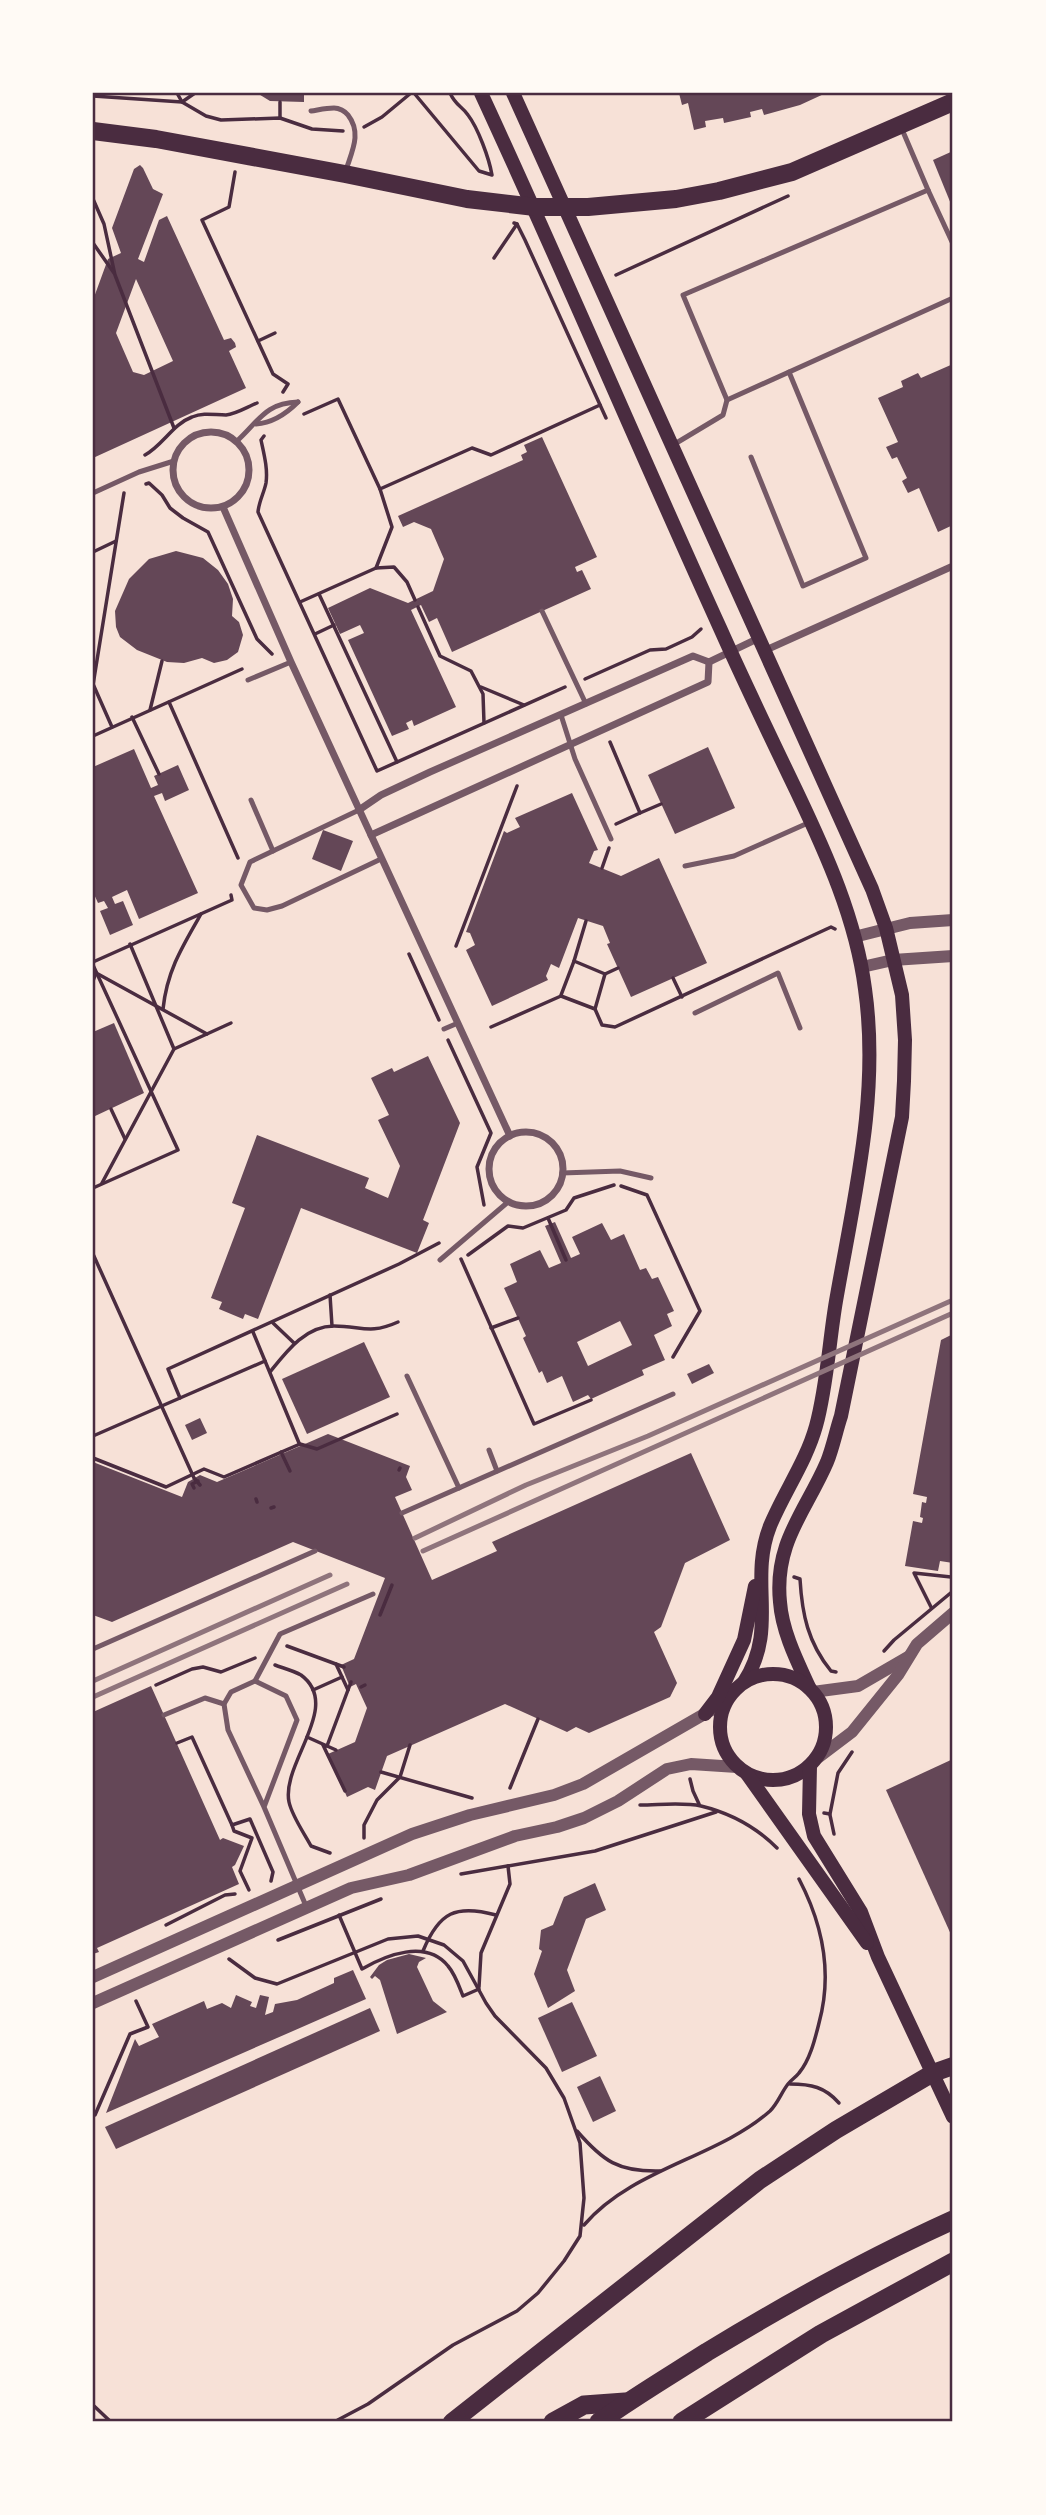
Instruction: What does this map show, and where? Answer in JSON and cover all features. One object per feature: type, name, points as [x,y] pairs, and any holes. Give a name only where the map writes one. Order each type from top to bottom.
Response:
[{"type":"highway","points":[[599,2422],[626,2402],[826,2283],[948,2222]]},
{"type":"highway","points":[[682,2422],[821,2334],[953,2262]]},
{"type":"highway","points":[[553,2422],[584,2405],[626,2402]]},
{"type":"main road","points":[[482,93],[730,652],[811,821],[846,908],[862,967],[870,1031],[869,1094],[865,1135],[821,1405],[800,1467],[769,1527],[744,1640],[718,1697],[705,1714]]},
{"type":"main road","points":[[513,93],[875,896],[886,928],[902,995],[905,1040],[902,1117],[841,1416],[827,1462],[791,1531],[780,1574],[781,1610],[791,1644],[811,1690],[822,1706],[826,1722],[823,1746],[812,1763],[801,1773],[783,1779],[764,1780],[742,1770]]},
{"type":"main road","points":[[93,131],[156,139],[467,199],[534,207],[625,205],[719,191],[792,172],[953,102]]},
{"type":"main road","points":[[760,1564],[762,1636],[754,1667],[727,1701],[720,1723],[721,1735],[729,1757],[742,1770],[817,1870],[844,1913],[878,1957]]},
{"type":"main road","points":[[744,1682],[770,1674],[797,1679],[811,1690]]},
{"type":"main road","points":[[812,1763],[809,1814],[814,1836],[861,1912],[878,1957],[953,2117]]},
{"type":"main road","points":[[452,2422],[760,2180],[836,2130],[933,2073],[953,2066]]},
{"type":"street","points":[[200,433],[225,434],[237,441],[248,461],[248,484],[233,502],[223,507],[211,509],[190,502],[175,484],[174,461],[179,449],[188,439],[200,433]]},
{"type":"street","points":[[223,507],[290,662],[510,1136]]},
{"type":"street","points":[[359,810],[393,790],[693,656],[709,662],[730,652],[763,644],[953,566]]},
{"type":"street","points":[[370,835],[708,682],[709,662]]},
{"type":"street","points":[[855,937],[910,923],[953,920]]},
{"type":"street","points":[[862,967],[893,960],[953,956]]},
{"type":"street","points":[[521,1133],[542,1137],[558,1152],[562,1173],[559,1185],[552,1195],[531,1206],[508,1202],[492,1185],[489,1174],[493,1152],[500,1142],[521,1133]]},
{"type":"street","points":[[812,1763],[852,1732],[930,1631],[953,1613]]},
{"type":"street","points":[[811,1690],[858,1686],[908,1657]]},
{"type":"street","points":[[93,1977],[431,1827],[522,1804],[583,1784],[727,1701]]},
{"type":"street","points":[[93,2003],[351,1888],[409,1875],[514,1836],[584,1818],[618,1801],[667,1769],[691,1764],[742,1770]]},
{"type":"lane","points":[[311,111],[336,107],[345,111],[356,129],[345,174]]},
{"type":"lane","points":[[901,126],[953,244]]},
{"type":"lane","points":[[673,445],[723,415],[727,400],[683,295],[928,190]]},
{"type":"lane","points":[[727,400],[953,298]]},
{"type":"lane","points":[[751,457],[803,586],[866,558],[789,372]]},
{"type":"lane","points":[[237,441],[256,424],[261,414],[284,402],[298,402],[289,411],[265,423],[256,424]]},
{"type":"lane","points":[[93,493],[139,472],[174,461]]},
{"type":"lane","points":[[542,611],[586,704]]},
{"type":"lane","points":[[248,680],[290,662]]},
{"type":"lane","points":[[561,715],[570,745],[611,839]]},
{"type":"lane","points":[[251,800],[273,851]]},
{"type":"lane","points":[[359,810],[250,862],[241,885],[254,908],[267,910],[282,906],[381,859]]},
{"type":"lane","points":[[685,866],[734,856],[811,821]]},
{"type":"lane","points":[[695,1013],[778,973],[800,1028]]},
{"type":"lane","points":[[444,1029],[457,1023]]},
{"type":"lane","points":[[562,1173],[620,1171],[650,1178]]},
{"type":"lane","points":[[440,1261],[508,1202]]},
{"type":"lane","points":[[407,1376],[459,1488]]},
{"type":"lane","points":[[402,1513],[673,1394]]},
{"type":"lane","points":[[489,1450],[498,1471]]},
{"type":"lane","points":[[93,1649],[315,1551]]},
{"type":"lane","points":[[306,1907],[228,1730],[224,1704],[231,1692],[256,1681],[280,1634],[373,1594]]},
{"type":"lane","points":[[256,1681],[286,1696],[297,1720],[264,1807]]},
{"type":"lane","points":[[164,1715],[205,1698],[224,1704]]},
{"type":"path","points":[[177,93],[182,102]]},
{"type":"path","points":[[182,102],[195,93]]},
{"type":"path","points":[[93,96],[182,102],[206,116],[221,120],[280,118],[336,132],[370,125],[412,93],[479,171],[492,175],[490,163],[468,114],[456,104],[450,93]]},
{"type":"path","points":[[280,102],[280,118]]},
{"type":"path","points":[[242,111],[243,120]]},
{"type":"path","points":[[236,170],[229,207],[202,220],[273,374],[288,384],[282,392]]},
{"type":"path","points":[[615,275],[788,196]]},
{"type":"path","points":[[93,200],[104,224],[116,275],[174,428]]},
{"type":"path","points":[[508,222],[517,224]]},
{"type":"path","points":[[494,258],[517,224]]},
{"type":"path","points":[[517,224],[611,429]]},
{"type":"path","points":[[93,243],[116,275]]},
{"type":"path","points":[[258,341],[275,333]]},
{"type":"path","points":[[303,415],[338,399],[380,489],[392,527],[376,568]]},
{"type":"path","points":[[136,460],[155,449],[174,428],[194,416],[228,415],[260,402]]},
{"type":"path","points":[[380,489],[472,447],[491,455],[600,405]]},
{"type":"path","points":[[268,430],[261,440],[267,473],[258,512],[377,771]]},
{"type":"path","points":[[136,488],[149,483],[162,495],[170,508],[208,532],[257,639],[272,654],[262,659]]},
{"type":"path","points":[[112,727],[93,684],[93,674],[124,492]]},
{"type":"path","points":[[93,552],[117,540]]},
{"type":"path","points":[[300,602],[376,568],[394,568],[407,582],[415,600]]},
{"type":"path","points":[[319,594],[397,762]]},
{"type":"path","points":[[418,607],[440,656],[471,670],[483,694],[484,723]]},
{"type":"path","points":[[372,776],[377,771],[650,650],[666,649],[692,637],[701,631],[699,623]]},
{"type":"path","points":[[315,634],[334,625]]},
{"type":"path","points":[[150,710],[162,661]]},
{"type":"path","points":[[93,736],[243,668]]},
{"type":"path","points":[[479,687],[524,705]]},
{"type":"path","points":[[169,702],[239,860],[246,854]]},
{"type":"path","points":[[132,717],[159,774]]},
{"type":"path","points":[[610,742],[640,813],[662,804]]},
{"type":"path","points":[[456,946],[517,786]]},
{"type":"path","points":[[93,1188],[178,1150],[93,963],[232,900],[230,891]]},
{"type":"path","points":[[163,1009],[167,977],[202,912]]},
{"type":"path","points":[[561,996],[586,921]]},
{"type":"path","points":[[605,974],[595,1009],[602,1025],[615,1027],[831,927]]},
{"type":"path","points":[[130,944],[174,1049]]},
{"type":"path","points":[[405,945],[491,1133],[477,1167],[484,1207]]},
{"type":"path","points":[[574,961],[605,974],[618,968]]},
{"type":"path","points":[[96,973],[207,1034]]},
{"type":"path","points":[[93,981],[96,973]]},
{"type":"path","points":[[673,978],[682,997]]},
{"type":"path","points":[[491,1027],[561,996],[595,1009]]},
{"type":"path","points":[[101,1185],[174,1049],[231,1023]]},
{"type":"path","points":[[111,1109],[125,1139]]},
{"type":"path","points":[[591,1400],[534,1424],[461,1260],[508,1226],[523,1228],[566,1210],[575,1198],[616,1184],[647,1195],[700,1311],[673,1357]]},
{"type":"path","points":[[548,1218],[566,1260]]},
{"type":"path","points":[[180,1398],[168,1370],[399,1264],[446,1239]]},
{"type":"path","points":[[93,1254],[196,1477],[194,1488]]},
{"type":"path","points":[[330,1295],[332,1326]]},
{"type":"path","points":[[491,1328],[518,1318]]},
{"type":"path","points":[[272,1322],[294,1343]]},
{"type":"path","points":[[270,1372],[294,1343],[312,1332],[332,1326],[375,1330],[398,1322]]},
{"type":"path","points":[[253,1332],[300,1444]]},
{"type":"path","points":[[93,1436],[265,1361]]},
{"type":"path","points":[[93,1458],[166,1487],[196,1477],[204,1469],[224,1477],[300,1444],[317,1448],[397,1414]]},
{"type":"path","points":[[281,1452],[290,1471]]},
{"type":"path","points":[[931,1607],[914,1573],[951,1577],[953,1581]]},
{"type":"path","points":[[800,1579],[802,1612],[810,1636],[821,1659],[831,1671],[844,1672]]},
{"type":"path","points":[[382,1615],[393,1585]]},
{"type":"path","points":[[879,1656],[931,1607],[953,1591]]},
{"type":"path","points":[[288,1646],[343,1668],[339,1670],[345,1683],[349,1682],[325,1746],[345,1791]]},
{"type":"path","points":[[156,1685],[192,1669],[203,1667],[221,1672],[253,1657],[300,1675],[313,1690],[318,1706],[290,1783],[289,1802],[311,1846],[340,1856]]},
{"type":"path","points":[[336,1664],[348,1690]]},
{"type":"path","points":[[313,1690],[342,1677]]},
{"type":"path","points":[[508,1794],[538,1719]]},
{"type":"path","points":[[177,1743],[192,1737],[234,1831],[255,1837]]},
{"type":"path","points":[[307,1737],[336,1750]]},
{"type":"path","points":[[365,1847],[364,1825],[377,1800],[400,1777],[410,1745]]},
{"type":"path","points":[[838,1842],[830,1814],[838,1773],[855,1748]]},
{"type":"path","points":[[382,1772],[474,1798],[462,1804]]},
{"type":"path","points":[[690,1780],[699,1805]]},
{"type":"path","points":[[640,1805],[699,1805],[729,1814],[765,1836],[781,1853]]},
{"type":"path","points":[[479,1989],[481,1953],[510,1884],[508,1866],[595,1851],[716,1812]]},
{"type":"path","points":[[824,1813],[830,1814]]},
{"type":"path","points":[[232,1825],[250,1819],[255,1837],[273,1872]]},
{"type":"path","points":[[250,1893],[240,1871],[255,1837]]},
{"type":"path","points":[[582,2226],[616,2196],[747,2127],[770,2110],[788,2084],[801,2072],[813,2046],[823,2009],[826,1973],[822,1937],[814,1906],[794,1870]]},
{"type":"path","points":[[423,1951],[440,1922],[456,1911],[474,1909],[496,1915]]},
{"type":"path","points":[[339,1916],[362,1969],[399,1953],[423,1951],[448,1965],[463,1996],[479,1989]]},
{"type":"path","points":[[229,1959],[255,1978],[277,1984],[388,1939],[418,1937],[444,1945],[463,1961],[495,2016],[546,2068],[564,2098],[576,2129],[584,2175],[582,2226],[575,2246],[547,2283],[528,2303],[505,2319],[453,2345],[368,2404],[334,2422]]},
{"type":"path","points":[[93,2110],[95,2115],[130,2034],[148,2027],[136,2001]]},
{"type":"path","points":[[788,2084],[816,2086],[839,2103]]},
{"type":"path","points":[[576,2129],[594,2151],[614,2164],[632,2170],[661,2171]]},
{"type":"path","points":[[93,2405],[111,2422]]},
{"type":"building","points":[[257,93],[304,93],[304,102],[270,101]]},
{"type":"building","points":[[679,93],[826,93],[800,105],[764,115],[762,109],[750,112],[751,117],[724,123],[723,118],[705,121],[706,127],[694,130],[688,103],[682,105]]},
{"type":"building","points":[[953,151],[953,209],[933,160]]},
{"type":"building","points":[[140,165],[153,189],[163,194],[138,259],[144,262],[159,220],[167,216],[224,340],[231,338],[235,343],[236,347],[229,351],[246,388],[93,458],[93,300],[108,259],[121,253],[112,228],[134,169]],"holes":[[[136,279],[173,361],[144,375],[133,372],[116,333]]]},
{"type":"building","points":[[953,364],[953,525],[938,532],[919,488],[908,493],[902,481],[907,478],[897,457],[892,459],[886,447],[898,442],[878,398],[903,387],[901,381],[918,373],[921,378]]},
{"type":"building","points":[[542,437],[597,557],[575,567],[577,572],[582,570],[591,589],[452,652],[437,618],[429,622],[421,605],[411,610],[456,707],[414,726],[412,720],[406,723],[409,729],[392,736],[348,640],[364,633],[360,625],[340,634],[328,608],[370,588],[408,603],[433,591],[444,559],[431,529],[414,522],[403,527],[398,516],[523,460],[521,455],[527,452],[524,445]]},
{"type":"building","points":[[176,551],[203,558],[218,570],[228,584],[233,599],[232,616],[239,622],[243,635],[238,652],[227,660],[214,663],[202,658],[184,663],[167,662],[137,650],[120,637],[115,611],[129,579],[149,559]]},
{"type":"building","points":[[708,747],[735,808],[675,834],[648,775]]},
{"type":"building","points":[[134,749],[151,788],[158,785],[154,776],[178,765],[189,790],[165,801],[162,793],[154,796],[198,893],[139,919],[127,890],[112,897],[115,904],[123,901],[133,925],[110,935],[100,911],[108,908],[104,901],[98,903],[93,892],[93,767]]},
{"type":"building","points":[[572,793],[598,850],[594,851],[589,863],[621,876],[659,858],[707,963],[631,997],[607,944],[610,943],[603,926],[578,918],[559,968],[551,964],[546,976],[548,980],[492,1006],[466,950],[475,945],[470,933],[466,932],[504,831],[507,833],[520,827],[515,818]]},
{"type":"building","points":[[323,830],[353,841],[341,871],[312,859]]},
{"type":"building","points":[[114,1023],[144,1093],[93,1117],[93,1032]]},
{"type":"building","points":[[428,1056],[460,1123],[423,1220],[429,1223],[417,1253],[301,1208],[258,1319],[245,1314],[243,1319],[219,1309],[222,1302],[211,1298],[245,1208],[232,1203],[257,1135],[369,1178],[365,1188],[388,1198],[400,1166],[378,1120],[389,1115],[371,1078],[392,1068],[394,1072]]},
{"type":"building","points":[[555,1222],[571,1258],[580,1254],[572,1237],[602,1223],[611,1240],[624,1234],[640,1270],[646,1268],[652,1279],[658,1277],[674,1311],[667,1314],[672,1326],[654,1335],[665,1360],[642,1370],[644,1375],[591,1399],[588,1395],[573,1402],[562,1376],[547,1383],[542,1371],[539,1373],[523,1338],[526,1336],[504,1288],[517,1282],[510,1264],[540,1250],[549,1268],[561,1263],[545,1226]],"holes":[[[620,1321],[632,1345],[588,1366],[577,1342]]]},
{"type":"building","points":[[953,1334],[953,1563],[940,1561],[938,1571],[905,1566],[913,1521],[922,1523],[922,1502],[926,1503],[927,1497],[913,1494],[941,1340]]},
{"type":"building","points":[[364,1342],[390,1397],[307,1434],[282,1379]]},
{"type":"building","points":[[709,1364],[714,1373],[692,1384],[687,1374]]},
{"type":"building","points":[[200,1418],[207,1433],[192,1440],[185,1425]]},
{"type":"building","points":[[328,1434],[410,1466],[406,1477],[412,1490],[395,1497],[432,1580],[497,1551],[492,1542],[691,1453],[730,1540],[685,1563],[661,1627],[654,1632],[677,1683],[670,1697],[589,1733],[576,1727],[567,1732],[505,1704],[387,1756],[375,1790],[368,1787],[347,1797],[328,1754],[355,1742],[367,1708],[356,1684],[350,1687],[341,1665],[354,1659],[385,1578],[293,1542],[112,1622],[93,1615],[93,1462],[182,1497],[188,1482],[200,1475],[217,1482]]},
{"type":"building","points":[[151,1686],[220,1840],[223,1838],[244,1846],[232,1867],[239,1884],[97,1948],[99,1952],[93,1954],[93,1712]]},
{"type":"building","points":[[953,1759],[953,1939],[886,1790]]},
{"type":"building","points":[[595,1883],[606,1910],[586,1919],[567,1970],[575,1991],[548,2008],[534,1974],[542,1951],[539,1949],[541,1930],[553,1925],[564,1897]]},
{"type":"building","points":[[409,1954],[426,1958],[419,1962],[417,1967],[433,2001],[447,2012],[397,2034],[380,1980],[375,1976],[372,1979],[370,1977],[379,1965],[387,1960]]},
{"type":"building","points":[[353,1970],[366,1999],[106,2113],[135,2039],[139,2046],[159,2037],[152,2024],[204,2001],[207,2009],[222,2003],[231,2008],[236,1995],[252,2002],[250,2006],[256,2008],[260,1995],[269,1997],[265,2015],[273,2012],[275,2004],[297,2000],[334,1983],[334,1978]]},
{"type":"building","points":[[572,2002],[597,2056],[562,2072],[538,2018]]},
{"type":"building","points":[[370,2008],[380,2031],[116,2149],[105,2127]]},
{"type":"building","points":[[600,2076],[616,2111],[593,2122],[577,2087]]},
{"type":"railway","points":[[415,1538],[526,1485],[648,1436],[953,1300]]},
{"type":"railway","points":[[423,1551],[953,1313]]},
{"type":"railway","points":[[93,1681],[330,1575]]},
{"type":"railway","points":[[93,1697],[347,1584]]}]
